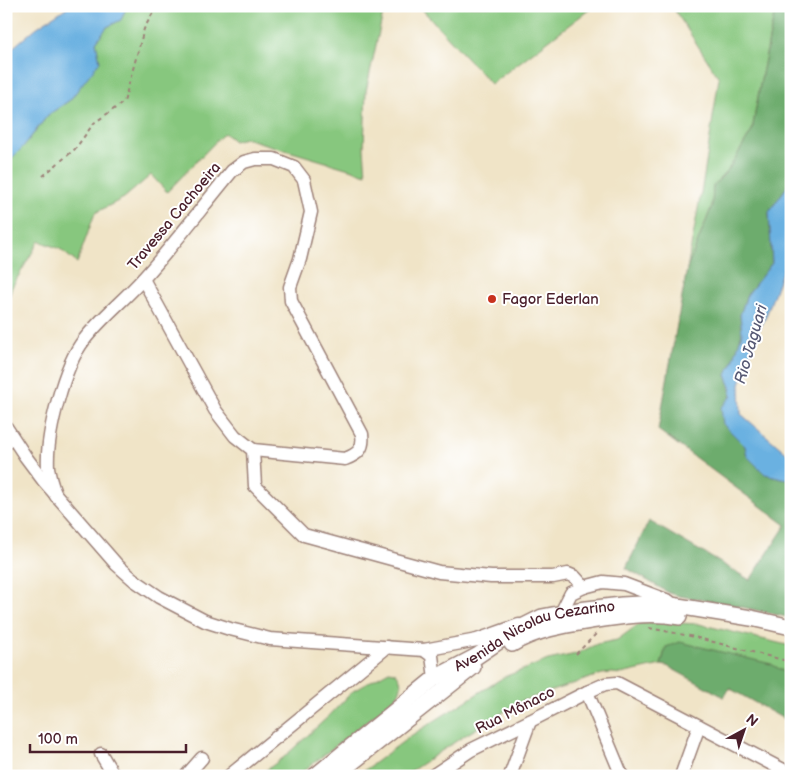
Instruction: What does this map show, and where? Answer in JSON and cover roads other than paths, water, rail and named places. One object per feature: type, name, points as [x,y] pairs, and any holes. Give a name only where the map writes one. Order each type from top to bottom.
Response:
[{"type":"main road","name":"Avenida Nicolau Cezarino","points":[[315,776],[435,678],[477,656],[514,631],[542,618],[561,613],[659,603],[751,618],[791,627]]},
{"type":"main road","name":"Avenida Nicolau Cezarino","points":[[335,776],[469,669],[521,638],[542,631],[572,623],[610,617],[633,614],[663,614],[742,626],[791,637]]},
{"type":"street","name":"Travessa Cachoeira","points":[[56,496],[50,480],[48,465],[49,433],[70,365],[84,339],[143,280],[232,170],[244,162],[255,159],[274,159],[294,167],[304,180],[311,212],[300,259],[290,287],[291,301],[362,434],[363,443],[361,450],[354,456],[345,459],[253,450]]},
{"type":"street","points":[[143,280],[216,410],[235,436],[253,450],[255,486],[304,535],[440,572],[527,577],[553,577],[568,574],[575,577],[584,587]]},
{"type":"street","points":[[6,427],[24,456],[56,496],[117,565],[134,580],[159,597],[205,621],[270,639],[424,650],[477,640],[503,629],[542,618]]},
{"type":"street","points":[[561,613],[571,593],[584,587],[604,582],[624,584],[688,608]]},
{"type":"street","points":[[229,776],[386,647]]},
{"type":"street","points":[[424,650],[432,656],[435,678]]},
{"type":"street","name":"Rua Mônaco","points":[[432,776],[472,750],[605,684],[617,683],[699,726]]},
{"type":"street","points":[[586,692],[622,776]]},
{"type":"street","points":[[510,776],[530,722]]},
{"type":"street","points":[[681,776],[699,726],[776,772],[791,774]]},
{"type":"street","points":[[101,754],[114,776]]},
{"type":"street","points":[[186,776],[202,758]]},
{"type":"street","points":[[609,776],[616,759]]},
{"type":"water","points":[[69,6],[127,6],[121,20],[107,27],[96,42],[100,61],[70,100],[48,115],[23,147],[6,164],[6,49],[10,50],[36,28]]},
{"type":"water","name":"Rio Jaguari","points":[[791,181],[791,247],[765,319],[757,334],[740,384],[741,414],[791,457],[791,480],[765,474],[747,456],[745,446],[723,424],[721,408],[731,397],[731,387],[726,375],[733,362],[742,333],[740,315],[747,295],[772,263],[769,212]]},
{"type":"place","name":"Fagor Ederlan","points":[[492,299]]}]
